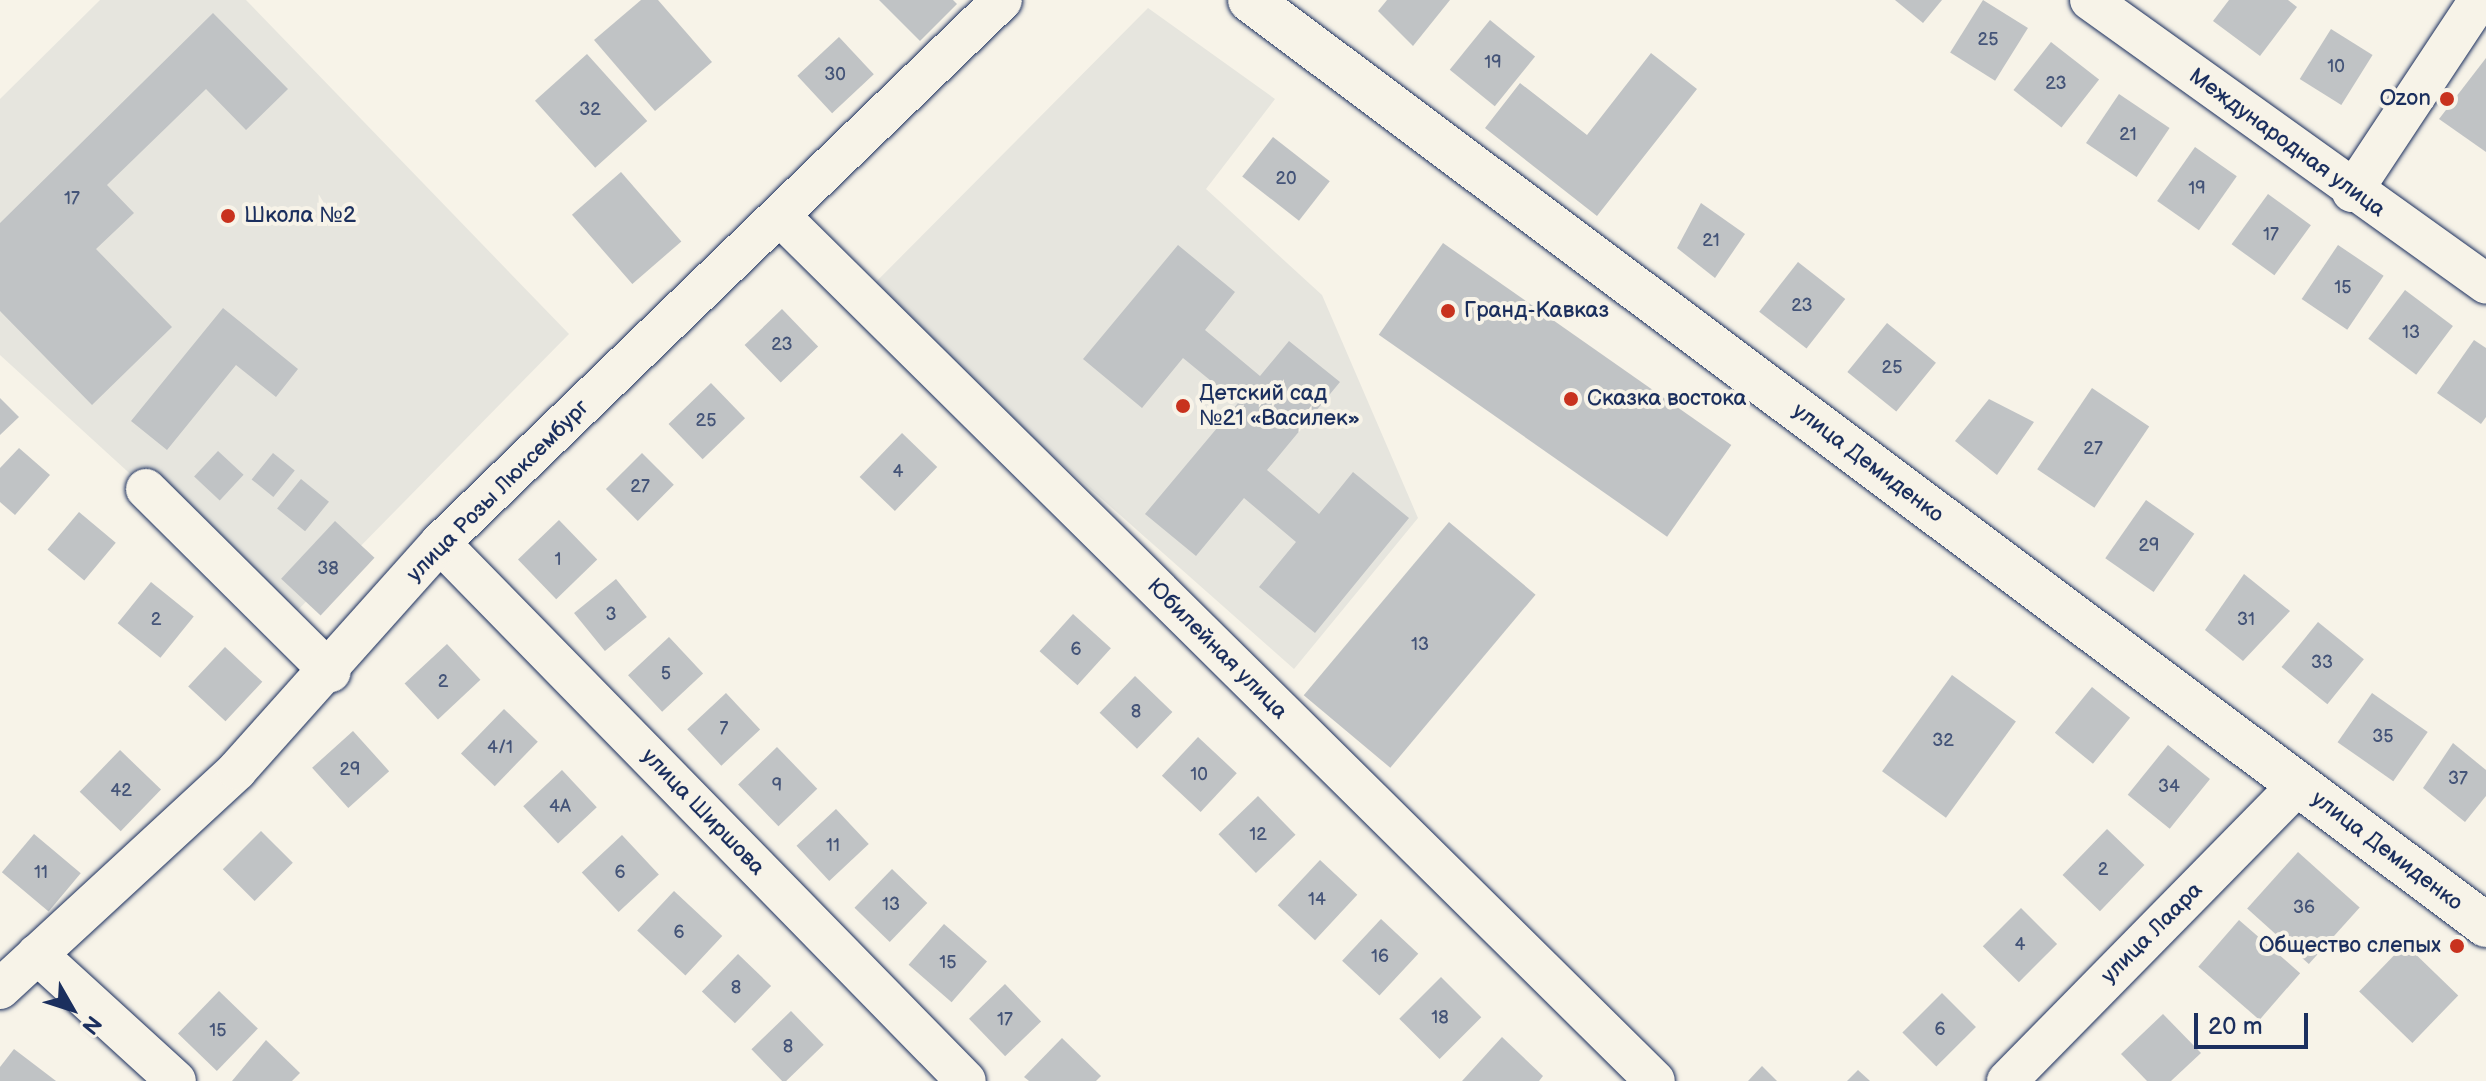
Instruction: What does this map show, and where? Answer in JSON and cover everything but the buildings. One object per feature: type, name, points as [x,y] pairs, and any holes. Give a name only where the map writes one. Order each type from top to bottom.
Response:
[{"type":"main road","name":"улица Демиденко","points":[[1250,0],[2486,925]]},
{"type":"street","name":"улица Розы Люксембург","points":[[0,989],[237,770],[330,672],[440,543],[1002,0]]},
{"type":"street","name":"Международная улица","points":[[2090,0],[2352,192],[2486,284]]},
{"type":"street","points":[[2352,192],[2479,0]]},
{"type":"street","name":"Юбилейная улица","points":[[780,216],[1655,1081]]},
{"type":"street","points":[[146,489],[330,672]]},
{"type":"street","name":"улица Ширшова","points":[[440,543],[966,1081]]},
{"type":"street","name":"улица Лаара","points":[[2007,1081],[2298,785]]},
{"type":"street","points":[[37,954],[176,1081]]},
{"type":"shaded area","name":"Школа №2","points":[[100,0],[246,0],[569,334],[289,619],[0,355],[0,99]]},
{"type":"shaded area","name":"Детский сад №21 «Василек»","points":[[1148,8],[1275,99],[1206,189],[1322,295],[1418,518],[1294,669],[867,291]]},
{"type":"place","name":"Ozon","points":[[2447,99]]},
{"type":"place","name":"Школа №2","points":[[228,216]]},
{"type":"place","name":"Гранд-Кавказ","points":[[1448,311]]},
{"type":"place","name":"Сказка востока","points":[[1571,399]]},
{"type":"place","name":"Детский сад №21 «Василек»","points":[[1183,406]]},
{"type":"place","name":"Общество слепых","points":[[2457,946]]}]
